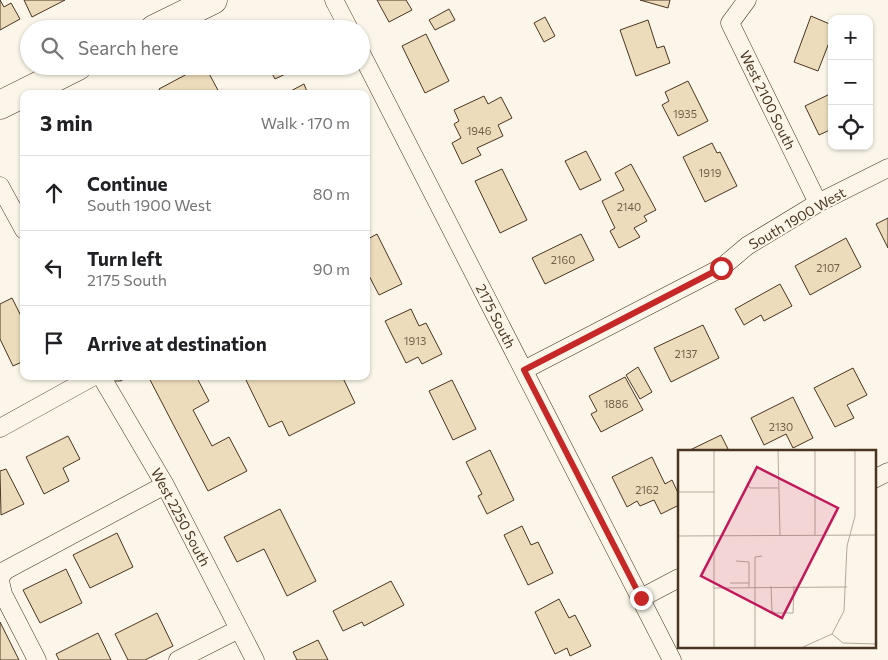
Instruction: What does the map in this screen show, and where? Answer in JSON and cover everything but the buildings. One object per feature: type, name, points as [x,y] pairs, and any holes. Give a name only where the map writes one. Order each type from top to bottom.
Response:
[{"type":"main road","points":[[172,20],[213,0]]},
{"type":"main road","points":[[29,90],[60,75]]},
{"type":"main road","points":[[0,104],[20,94]]},
{"type":"street","points":[[334,0],[344,20]]},
{"type":"street","name":"West 2100 South","points":[[747,0],[730,22],[818,203]]},
{"type":"street","name":"2175 South","points":[[370,71],[672,660]]},
{"type":"street","name":"South 1900 West","points":[[524,370],[721,268],[747,246],[818,203],[888,168]]},
{"type":"street","points":[[0,186],[20,223]]},
{"type":"street","points":[[0,428],[87,380]]},
{"type":"street","name":"West 2250 South","points":[[103,380],[166,485],[255,660]]},
{"type":"street","points":[[876,478],[888,472]]},
{"type":"street","points":[[37,660],[3,594],[0,579],[6,570],[166,485]]},
{"type":"street","points":[[641,598],[678,579]]},
{"type":"street","points":[[178,660],[239,628]]},
{"type":"route","points":[[641,598],[524,370],[721,268]]}]
